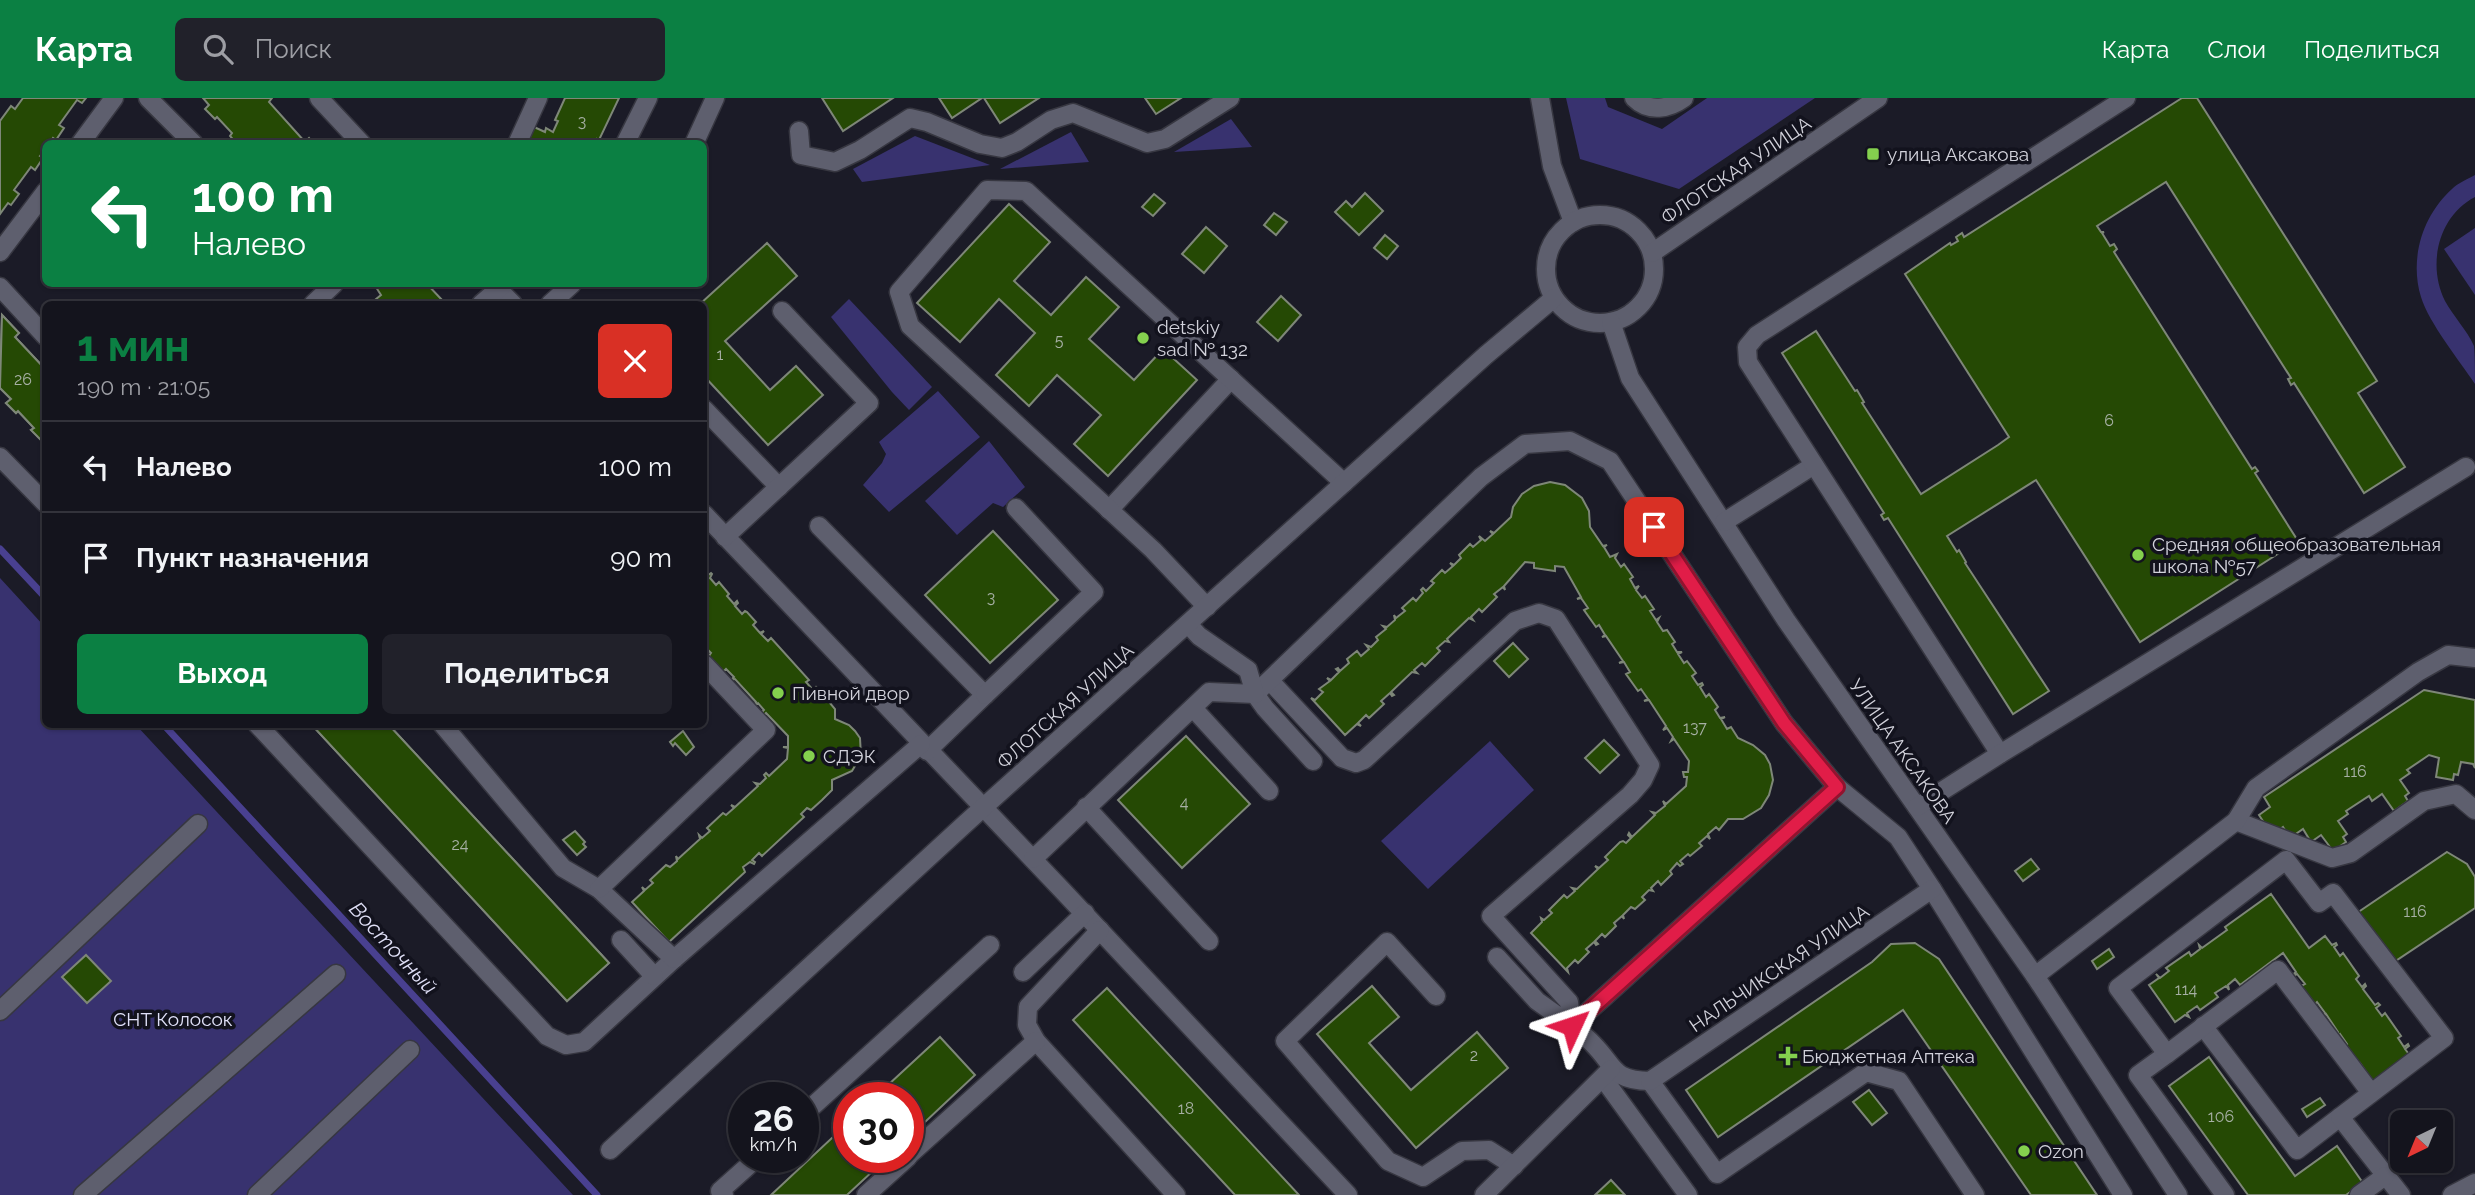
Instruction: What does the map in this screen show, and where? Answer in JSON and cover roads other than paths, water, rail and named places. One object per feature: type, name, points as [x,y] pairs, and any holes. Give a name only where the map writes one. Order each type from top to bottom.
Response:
[{"type":"street","points":[[83,140],[114,98]]},
{"type":"street","points":[[148,98],[190,140]]},
{"type":"street","points":[[319,98],[358,140]]},
{"type":"street","points":[[519,140],[538,98]]},
{"type":"street","points":[[627,140],[648,98]]},
{"type":"street","points":[[696,140],[715,98]]},
{"type":"street","points":[[799,131],[801,155],[835,162],[860,150],[910,118],[927,122],[980,144],[1002,148],[1017,142],[1051,120],[1073,113],[1147,143],[1165,139],[1230,98]]},
{"type":"street","points":[[1540,98],[1552,166],[1573,222]]},
{"type":"street","points":[[1634,98],[1655,109],[1673,106],[1684,98]]},
{"type":"street","name":"ФЛОТСКАЯ УЛИЦА","points":[[1652,253],[1878,98]]},
{"type":"street","points":[[2000,754],[1748,362],[1747,347],[1757,335],[2126,98]]},
{"type":"street","points":[[1207,607],[1153,550],[911,326],[899,292],[987,190],[1026,191],[1344,483]]},
{"type":"street","points":[[0,252],[42,196]]},
{"type":"street","points":[[1588,216],[1620,218],[1634,226],[1652,253],[1654,271],[1650,289],[1641,304],[1628,316],[1611,322],[1595,323],[1579,319],[1565,311],[1554,298],[1546,277],[1546,261],[1555,239],[1573,222],[1588,216]]},
{"type":"street","points":[[0,287],[42,333]]},
{"type":"street","points":[[316,301],[331,287]]},
{"type":"street","points":[[484,301],[496,287]]},
{"type":"street","points":[[500,287],[511,301]]},
{"type":"street","points":[[553,301],[569,287]]},
{"type":"street","name":"ФЛОТСКАЯ УЛИЦА","points":[[610,1150],[1344,483],[1486,355],[1554,298]]},
{"type":"street","points":[[725,537],[869,402],[782,312]]},
{"type":"street","name":"УЛИЦА АКСАКОВА","points":[[1611,322],[1630,378],[1786,621],[2035,976],[2178,1195]]},
{"type":"street","points":[[1110,510],[1231,379]]},
{"type":"street","points":[[707,412],[779,487]]},
{"type":"street","points":[[1033,859],[1209,692],[1255,694],[1481,477],[1525,444],[1570,441],[1610,461],[1784,723],[1837,787],[1898,837],[2123,1195]]},
{"type":"street","points":[[0,457],[42,499]]},
{"type":"street","points":[[1724,522],[1814,465]]},
{"type":"street","points":[[1917,807],[2466,467]]},
{"type":"street","points":[[261,728],[547,1036],[566,1045],[584,1042],[654,976],[985,695],[1094,592],[1016,508]]},
{"type":"street","points":[[707,517],[1348,1195]]},
{"type":"street","points":[[819,526],[985,695]]},
{"type":"street","points":[[1270,681],[1342,758],[1356,763],[1364,760],[1515,621],[1539,613],[1556,619],[1650,765],[1643,780],[1630,795],[1491,916],[1569,1002],[1572,1026]]},
{"type":"street","points":[[1188,624],[1199,636],[1248,670],[1255,694],[1313,761]]},
{"type":"street","points":[[2035,976],[2236,821],[2256,788],[2418,672],[2448,655],[2475,658]]},
{"type":"street","points":[[599,889],[766,730],[707,667]]},
{"type":"street","points":[[1193,708],[1269,791]]},
{"type":"street","points":[[445,728],[563,868],[599,889],[674,959]]},
{"type":"street","points":[[1572,1026],[1837,787]]},
{"type":"street","points":[[2236,821],[2332,858],[2351,853],[2424,801],[2456,794],[2475,810]]},
{"type":"street","points":[[1086,807],[1209,941]]},
{"type":"street","points":[[0,1011],[198,824]]},
{"type":"street","points":[[2167,1054],[2118,988],[2286,860],[2319,903],[2333,892],[2444,1038],[2297,1150],[2203,1026]]},
{"type":"street","name":"НАЛЬЧИКСКАЯ УЛИЦА","points":[[1650,1081],[1932,889]]},
{"type":"street","points":[[1023,972],[1085,914]]},
{"type":"street","points":[[1100,930],[1028,1007],[1027,1025],[1036,1041],[1176,1195]]},
{"type":"street","points":[[621,940],[654,976]]},
{"type":"street","points":[[1436,996],[1387,942],[1285,1041],[1388,1161],[1423,1177],[1462,1151],[1489,1150],[1514,1167]]},
{"type":"street","points":[[819,1100],[990,945]]},
{"type":"street","points":[[1497,957],[1537,1001],[1594,1045],[1607,1074],[1688,1195]]},
{"type":"street","points":[[2225,1195],[2138,1075],[2278,970],[2371,1093]]},
{"type":"street","points":[[83,1195],[336,974]]},
{"type":"street","points":[[924,1142],[1036,1041]]},
{"type":"street","points":[[257,1195],[410,1050]]},
{"type":"street","points":[[1607,1074],[1631,1081],[1650,1081],[1717,1174],[1866,1072],[1899,1082],[1975,1195]]},
{"type":"street","points":[[1483,1195],[1607,1074]]},
{"type":"street","points":[[2340,1117],[2401,1195]]},
{"type":"street","points":[[724,1195],[720,1191],[740,1173]]},
{"type":"street","points":[[866,1195],[890,1173]]},
{"type":"street","points":[[2359,1195],[2385,1176]]},
{"type":"street","points":[[2452,1195],[2475,1184]]},
{"type":"waterway","name":"Восточный","points":[[0,549],[42,594]]},
{"type":"waterway","name":"Восточный","points":[[167,728],[597,1195]]},
{"type":"place","name":"улица Аксакова","points":[[1873,154]]},
{"type":"place","name":"detskiy sad № 132","points":[[1143,338]]},
{"type":"place","name":"Средняя общеобразовательная школа №57","points":[[2138,555]]},
{"type":"place","name":"Пивной двор","points":[[778,693]]},
{"type":"place","name":"СДЭК","points":[[809,756]]},
{"type":"place","name":"Бюджетная Аптека","points":[[1788,1056]]},
{"type":"place","name":"Ozon","points":[[2024,1151]]},
{"type":"park label","name":"СНТ Колосок","points":[[173,1019]]}]
